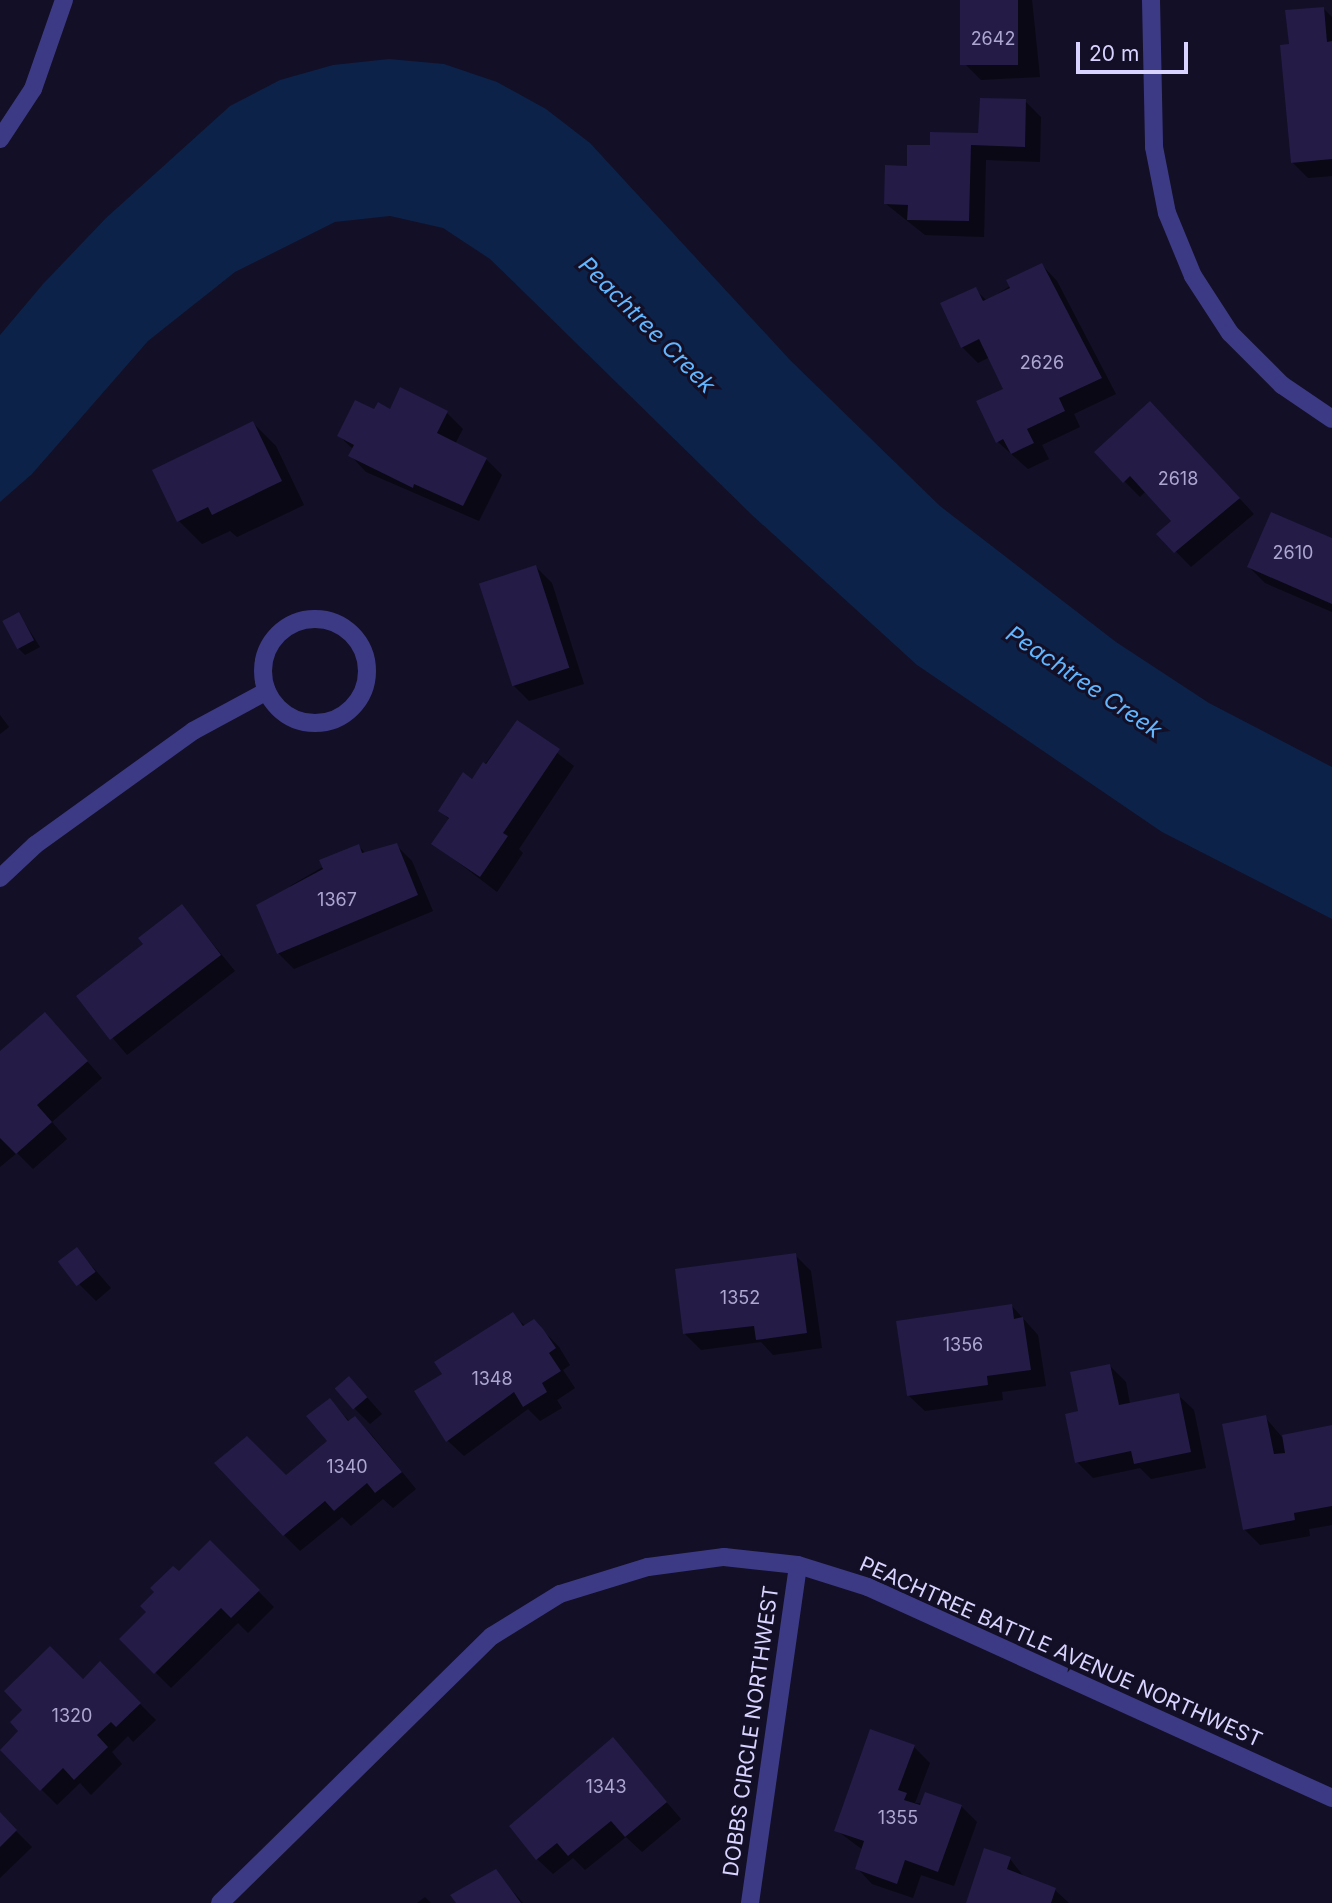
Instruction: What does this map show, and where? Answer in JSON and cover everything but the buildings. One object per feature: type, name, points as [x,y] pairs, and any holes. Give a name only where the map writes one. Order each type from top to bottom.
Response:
[{"type":"street","points":[[0,139],[33,89],[64,0]]},
{"type":"street","points":[[1151,0],[1154,147],[1167,213],[1193,276],[1230,333],[1282,385],[1332,419]]},
{"type":"street","points":[[299,621],[333,621],[360,643],[367,677],[363,692],[346,713],[320,723],[306,722],[278,708],[267,691],[265,658],[275,638],[299,621]]},
{"type":"street","points":[[0,878],[35,845],[171,746],[267,691]]},
{"type":"street","name":"PEACHTREE BATTLE AVENUE NORTHWEST","points":[[220,1903],[492,1636],[560,1594],[648,1567],[724,1557],[798,1565],[868,1587],[1332,1798]]},
{"type":"street","name":"DOBBS CIRCLE NORTHWEST","points":[[750,1903],[798,1565]]},
{"type":"water","name":"Peachtree Creek","points":[[389,59],[444,64],[497,82],[546,109],[590,143],[790,360],[940,506],[1116,642],[1209,703],[1332,767],[1332,919],[1162,832],[917,665],[752,515],[490,259],[443,228],[390,216],[335,222],[235,272],[148,341],[32,474],[0,502],[0,335],[43,284],[106,218],[230,106],[280,80],[333,65]]}]
